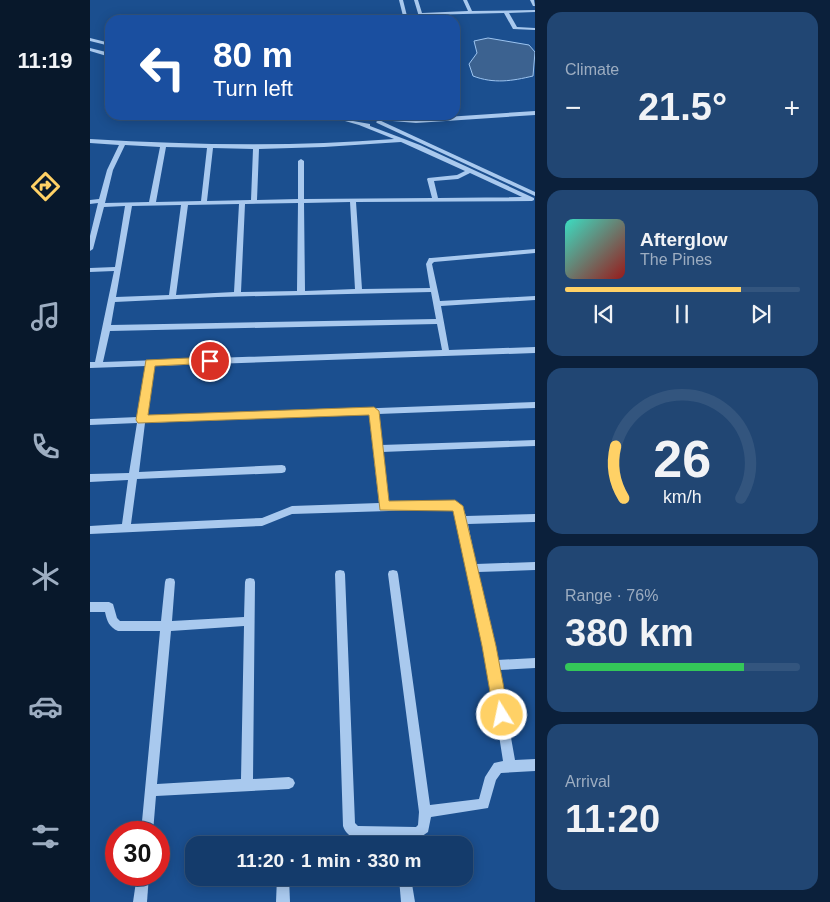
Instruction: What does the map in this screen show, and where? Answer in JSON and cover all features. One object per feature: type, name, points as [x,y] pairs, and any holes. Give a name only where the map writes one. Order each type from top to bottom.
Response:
[{"type":"street","points":[[401,0],[405,15]]},
{"type":"street","points":[[416,0],[420,14],[535,11]]},
{"type":"street","points":[[466,0],[471,13]]},
{"type":"street","points":[[532,0],[535,5]]},
{"type":"street","points":[[506,12],[514,28],[535,29]]},
{"type":"street","points":[[90,39],[105,44]]},
{"type":"street","points":[[90,49],[105,54]]},
{"type":"street","points":[[460,118],[535,113]]},
{"type":"street","points":[[344,120],[402,140],[534,198]]},
{"type":"street","points":[[362,125],[373,120]]},
{"type":"street","points":[[386,120],[480,166],[534,198]]},
{"type":"street","points":[[407,120],[431,120]]},
{"type":"street","points":[[90,141],[163,146],[321,147],[402,140]]},
{"type":"street","points":[[90,249],[110,170],[123,143]]},
{"type":"street","points":[[152,204],[163,146]]},
{"type":"street","points":[[204,203],[210,147]]},
{"type":"street","points":[[254,202],[256,147]]},
{"type":"street","points":[[301,161],[301,294]]},
{"type":"street","points":[[436,200],[430,180],[458,177],[471,170]]},
{"type":"street","points":[[90,202],[152,204],[534,198]]},
{"type":"street","points":[[353,200],[359,292]]},
{"type":"street","points":[[237,295],[242,202]]},
{"type":"street","points":[[172,297],[185,203]]},
{"type":"street","points":[[128,204],[112,300],[106,328],[94,364],[535,350]]},
{"type":"street","points":[[446,353],[429,264],[431,260],[535,251]]},
{"type":"street","points":[[90,270],[118,270]]},
{"type":"street","points":[[112,300],[434,290]]},
{"type":"street","points":[[437,304],[535,298]]},
{"type":"street","points":[[106,328],[440,321]]},
{"type":"street","points":[[126,527],[150,363]]},
{"type":"street","points":[[90,422],[535,405]]},
{"type":"street","points":[[374,411],[384,506]]},
{"type":"street","points":[[378,449],[535,443]]},
{"type":"street","points":[[90,478],[282,469]]},
{"type":"street","points":[[90,530],[262,522],[274,519],[282,513],[292,510],[455,505],[459,509],[462,520],[493,665],[510,765]]},
{"type":"street","points":[[462,520],[535,518]]},
{"type":"street","points":[[472,568],[535,566]]},
{"type":"street","points":[[340,574],[349,826],[355,832],[380,836]]},
{"type":"street","points":[[394,574],[425,812],[424,828],[418,833],[408,836]]},
{"type":"street","points":[[148,821],[170,582]]},
{"type":"street","points":[[247,785],[250,582]]},
{"type":"street","points":[[90,607],[109,607],[112,621],[118,626],[166,626],[250,621]]},
{"type":"street","points":[[493,665],[535,663]]},
{"type":"street","points":[[425,812],[484,804],[493,772],[498,767],[535,765]]},
{"type":"street","points":[[151,790],[289,783]]},
{"type":"street","points":[[140,902],[142,886]]},
{"type":"street","points":[[283,886],[283,902]]},
{"type":"street","points":[[406,886],[408,902]]},
{"type":"water","points":[[488,38],[529,45],[535,52],[533,76],[503,81],[481,79],[473,76],[469,64],[477,53],[474,41]]},
{"type":"route","points":[[210,361],[150,363],[142,420],[374,411],[384,506],[455,505],[459,509],[502,715]]}]
